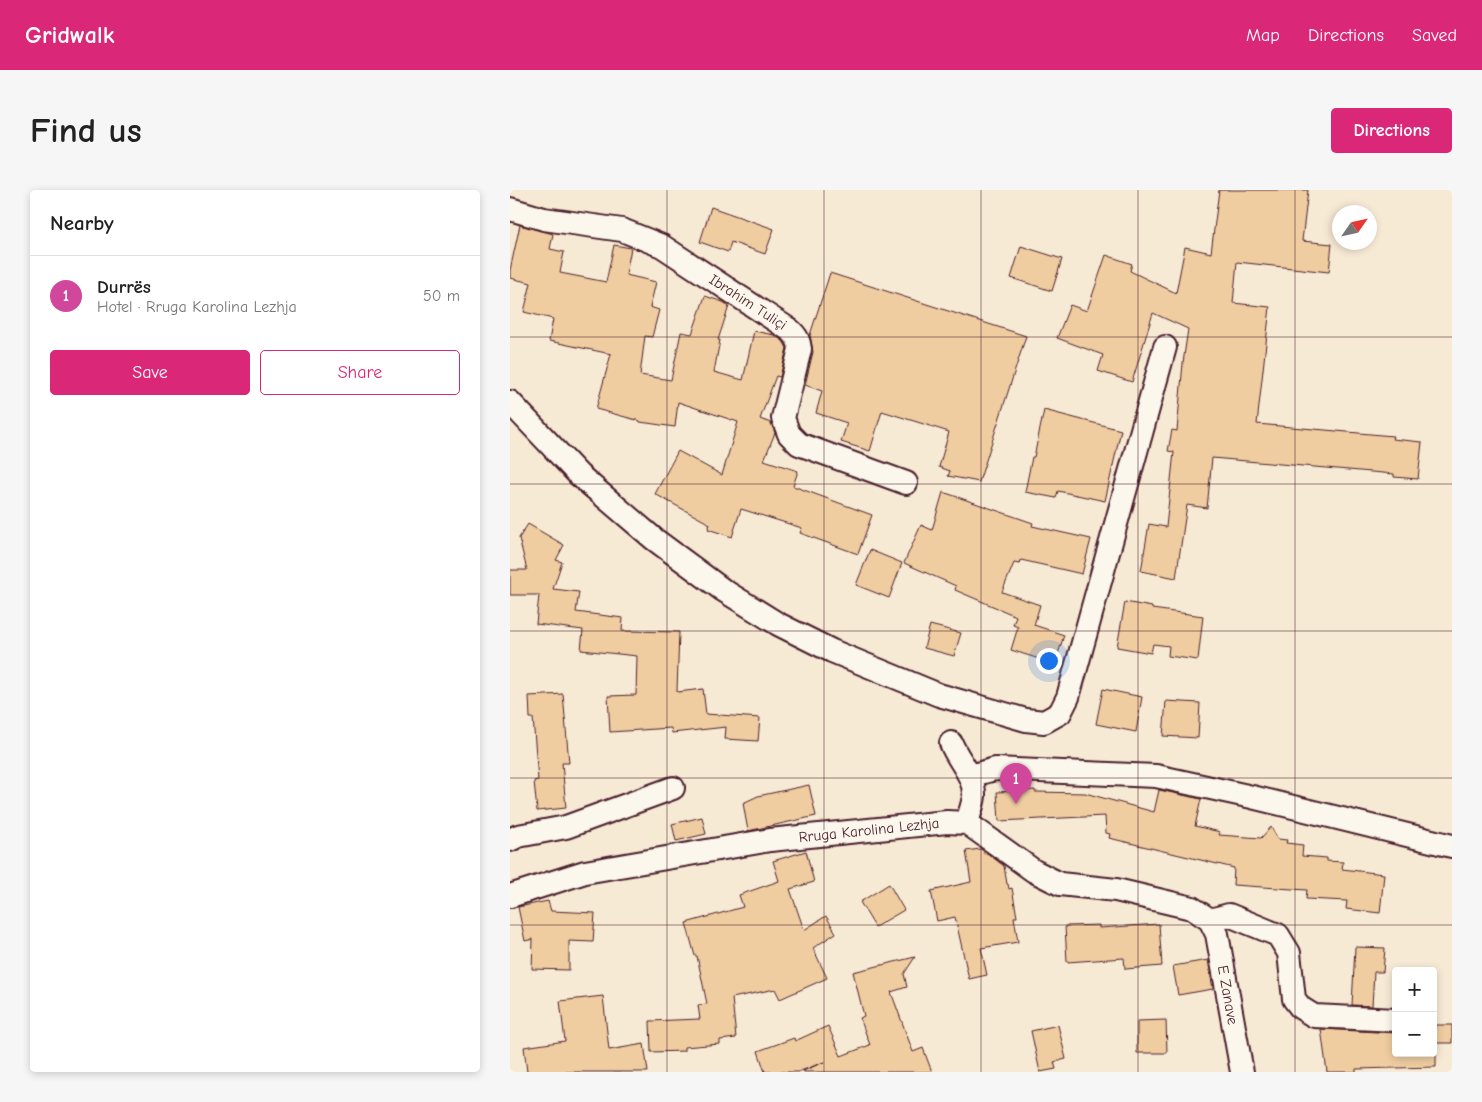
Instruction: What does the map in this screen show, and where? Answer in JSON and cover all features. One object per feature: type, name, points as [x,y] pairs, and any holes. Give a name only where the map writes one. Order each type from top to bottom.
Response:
[{"type":"street","name":"Ibrahim Tuliçi","points":[[510,209],[544,219],[622,230],[662,246],[790,330],[796,335],[800,349],[783,418],[789,434],[799,444],[906,483]]},
{"type":"street","points":[[510,402],[579,475],[654,539],[723,590],[778,624],[832,651],[939,695],[1026,720],[1044,722],[1060,713],[1068,697],[1165,347]]},
{"type":"street","points":[[951,743],[955,755],[970,776],[974,796],[968,823],[1034,872],[1060,884],[1116,890],[1192,908],[1210,920],[1229,915],[1278,935],[1290,953],[1294,999],[1301,1008],[1314,1016],[1392,1020]]},
{"type":"street","points":[[970,776],[995,769],[1156,776],[1252,797],[1452,846]]},
{"type":"street","points":[[510,840],[518,836],[566,827],[673,788]]},
{"type":"street","name":"Rruga Karolina Lezhja","points":[[510,896],[585,872],[770,840],[947,822],[968,823]]},
{"type":"street","name":"E Zanave","points":[[1210,920],[1217,934],[1242,1072]]},
{"type":"building","points":[[1219,190],[1308,190],[1302,241],[1332,244],[1329,272],[1237,262],[1233,303],[1270,307],[1257,424],[1393,436],[1392,439],[1422,442],[1418,479],[1394,477],[1394,474],[1212,458],[1207,508],[1187,505],[1176,578],[1141,571],[1149,524],[1166,527],[1174,452],[1168,451],[1172,430],[1177,431],[1188,329],[1153,313],[1132,382],[1098,371],[1103,355],[1057,338],[1070,305],[1087,311],[1106,255],[1132,264],[1130,271],[1176,293],[1185,247],[1211,253]]},
{"type":"building","points":[[711,207],[774,229],[765,254],[731,242],[728,252],[700,242]]},
{"type":"building","points":[[520,225],[553,234],[550,249],[564,252],[560,273],[606,282],[614,245],[631,248],[626,275],[656,282],[650,307],[659,310],[652,337],[645,336],[640,375],[671,380],[681,332],[692,334],[705,296],[729,306],[718,340],[720,340],[714,372],[743,380],[754,331],[774,335],[783,341],[787,348],[780,377],[776,376],[760,419],[771,423],[775,433],[764,460],[798,471],[793,486],[872,515],[858,554],[800,533],[802,528],[741,509],[732,537],[708,529],[710,524],[655,494],[678,451],[722,475],[738,422],[678,402],[675,427],[640,422],[596,409],[611,354],[549,341],[553,319],[524,312],[531,283],[510,278]]},
{"type":"building","points":[[1021,246],[1062,259],[1052,291],[1011,278]]},
{"type":"building","points":[[830,273],[1026,336],[979,482],[948,476],[950,471],[939,467],[949,432],[882,411],[870,451],[841,442],[847,423],[816,413],[822,391],[805,385],[813,352],[810,335]]},
{"type":"building","points":[[1044,410],[1121,430],[1105,501],[1058,491],[1056,498],[1025,492]]},
{"type":"building","points":[[943,492],[1033,523],[1032,526],[1091,539],[1082,574],[1021,560],[1020,564],[1014,563],[1002,592],[1040,605],[1034,625],[1064,635],[1055,664],[1011,650],[1018,627],[1013,625],[1016,616],[955,590],[956,586],[904,563],[921,525],[932,530]]},
{"type":"building","points":[[528,524],[564,545],[556,560],[562,562],[553,589],[579,592],[576,612],[623,618],[622,631],[679,632],[677,692],[703,689],[706,714],[760,718],[758,741],[725,739],[726,727],[672,733],[671,728],[610,732],[608,696],[636,695],[637,656],[581,650],[583,630],[536,624],[539,595],[510,595],[510,570],[527,570],[519,538]]},
{"type":"building","points":[[870,550],[902,563],[889,598],[856,585]]},
{"type":"building","points":[[1125,602],[1152,607],[1152,609],[1203,616],[1198,660],[1168,656],[1169,646],[1153,644],[1151,653],[1117,647]]},
{"type":"building","points":[[930,625],[961,633],[954,656],[924,648]]},
{"type":"building","points":[[1103,689],[1142,697],[1136,732],[1096,724]]},
{"type":"building","points":[[563,694],[569,763],[562,763],[566,808],[537,811],[534,781],[538,780],[533,718],[530,718],[529,696]]},
{"type":"building","points":[[1166,701],[1200,703],[1198,738],[1163,736]]},
{"type":"building","points":[[809,785],[816,816],[748,831],[743,803],[758,796]]},
{"type":"building","points":[[1035,790],[1035,792],[1085,793],[1154,812],[1159,790],[1201,799],[1195,826],[1220,832],[1219,835],[1261,838],[1271,827],[1278,839],[1287,840],[1286,843],[1303,845],[1302,856],[1327,858],[1327,861],[1343,862],[1342,869],[1384,874],[1380,913],[1346,909],[1347,901],[1306,899],[1307,890],[1233,885],[1234,868],[1109,838],[1110,834],[1106,833],[1105,816],[999,821],[997,792]]},
{"type":"building","points":[[702,817],[706,834],[676,841],[672,824]]},
{"type":"building","points":[[980,849],[984,851],[984,854],[987,853],[1004,866],[1007,884],[1009,889],[1012,888],[1017,917],[1014,917],[1018,942],[981,948],[987,975],[969,979],[955,917],[937,921],[931,891],[971,882],[966,851]]},
{"type":"building","points":[[806,851],[814,882],[790,889],[804,930],[826,916],[836,933],[813,948],[827,978],[780,999],[775,989],[732,998],[736,1038],[720,1040],[720,1044],[684,1047],[684,1051],[651,1052],[650,1021],[700,1019],[698,1005],[707,1004],[697,956],[695,956],[686,923],[743,907],[739,895],[779,881],[773,861]]},
{"type":"building","points":[[889,884],[904,910],[875,927],[860,902]]},
{"type":"building","points":[[548,901],[551,911],[595,913],[593,942],[569,941],[569,970],[532,969],[533,939],[525,941],[518,907]]},
{"type":"building","points":[[1159,924],[1162,966],[1125,969],[1124,958],[1067,962],[1065,926],[1099,925],[1099,928]]},
{"type":"building","points":[[1355,947],[1385,948],[1383,972],[1374,972],[1372,1006],[1352,1005]]},
{"type":"building","points":[[915,957],[904,974],[907,987],[891,992],[913,1052],[923,1048],[932,1072],[803,1071],[824,1062],[798,1072],[765,1072],[758,1051],[794,1038],[795,1041],[828,1026],[841,1056],[870,1045],[860,1018],[864,1016],[853,972]]},
{"type":"building","points":[[1208,960],[1213,989],[1178,995],[1173,966]]},
{"type":"building","points":[[603,996],[609,1050],[644,1044],[648,1072],[527,1072],[524,1047],[565,1041],[560,1001]]},
{"type":"building","points":[[1166,1020],[1167,1053],[1137,1053],[1137,1021]]},
{"type":"building","points":[[1058,1025],[1066,1059],[1054,1062],[1056,1069],[1040,1072],[1031,1031]]},
{"type":"building","points":[[1437,1025],[1452,1025],[1452,1043],[1437,1043]]},
{"type":"building","points":[[1321,1029],[1392,1033],[1392,1057],[1436,1057],[1436,1067],[1356,1069],[1356,1072],[1327,1072]]},
{"type":"place","name":"Durrës","points":[[1016,804]]}]
